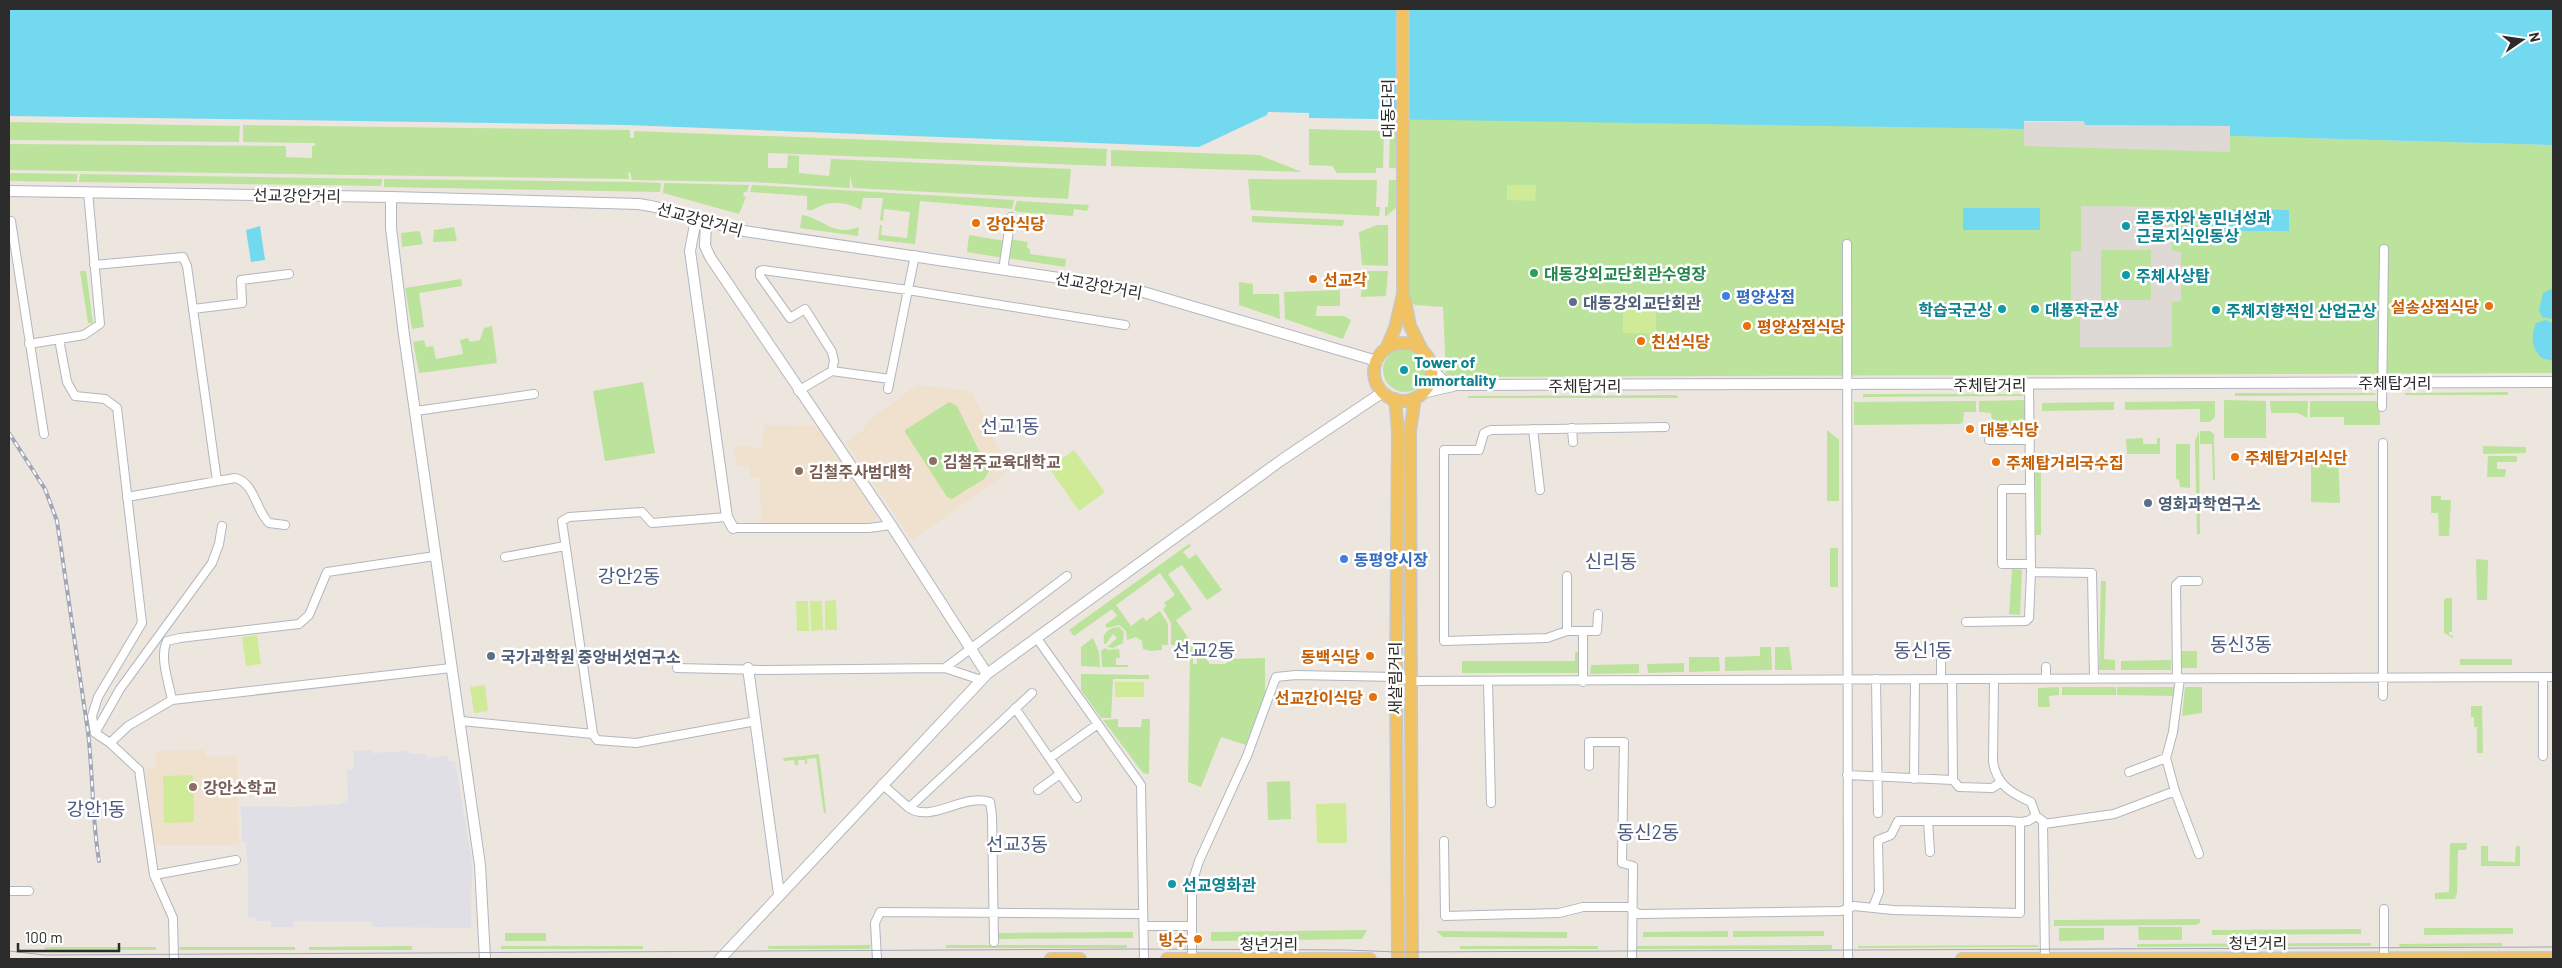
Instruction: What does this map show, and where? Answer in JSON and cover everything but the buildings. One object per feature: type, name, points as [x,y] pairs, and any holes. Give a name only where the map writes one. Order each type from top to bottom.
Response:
[{"type":"main road","name":"대동다리","points":[[1403,9],[1403,294]]},
{"type":"main road","name":"선교강안거리","points":[[9,191],[605,202],[661,207],[701,221],[744,231],[1133,289],[1354,356],[1377,361]]},
{"type":"main road","points":[[391,197],[391,228],[435,556],[451,668],[461,721],[480,865],[485,959]]},
{"type":"main road","points":[[701,221],[705,246],[710,257],[798,391],[891,525],[970,651],[984,677]]},
{"type":"main road","points":[[701,221],[690,252],[727,517],[733,528]]},
{"type":"main road","points":[[1403,294],[1395,328],[1386,349],[1377,361],[1375,377],[1383,392],[1395,399],[1405,400],[1456,385]]},
{"type":"main road","points":[[1403,294],[1410,326],[1430,362],[1432,370]]},
{"type":"main road","points":[[1386,349],[1400,343],[1416,346],[1422,350]]},
{"type":"main road","name":"주체탑거리","points":[[1432,370],[1444,382],[1456,385],[2553,382]]},
{"type":"main road","name":"새살림거리","points":[[1412,959],[1410,431],[1419,395],[1428,386],[1432,370]]},
{"type":"main road","points":[[720,959],[984,677],[1283,459],[1383,392]]},
{"type":"main road","name":"새살림거리","points":[[1395,399],[1398,431],[1396,677],[1398,959]]},
{"type":"main road","points":[[748,668],[779,894]]},
{"type":"main road","name":"청년거리","points":[[1962,959],[2553,958]]},
{"type":"main road","points":[[1051,959],[1080,959]]},
{"type":"main road","name":"청년거리","points":[[1167,959],[1370,959]]},
{"type":"street","points":[[29,344],[88,334],[100,324],[88,192]]},
{"type":"street","points":[[1003,270],[1011,217]]},
{"type":"street","points":[[11,221],[44,434]]},
{"type":"street","points":[[1847,244],[1846,680],[1848,959]]},
{"type":"street","points":[[2382,407],[2384,249]]},
{"type":"street","points":[[888,389],[915,255]]},
{"type":"street","points":[[94,264],[183,257],[187,266],[217,481]]},
{"type":"street","points":[[832,370],[834,361],[832,352],[805,309],[790,318],[760,271],[908,290],[1125,325]]},
{"type":"street","points":[[193,309],[242,303],[241,280],[289,274]]},
{"type":"street","points":[[59,339],[67,382],[75,396],[105,399],[117,408],[142,623],[98,698],[92,716],[95,733],[110,743],[139,770],[154,875],[173,918],[174,959]]},
{"type":"street","points":[[798,391],[832,370],[890,379]]},
{"type":"street","points":[[1966,622],[2026,621],[2029,618],[2031,568],[2029,384]]},
{"type":"street","points":[[416,411],[534,394]]},
{"type":"street","points":[[1598,614],[1598,631],[1568,631],[1546,638],[1444,641],[1444,450],[1478,450],[1484,433],[1491,430],[1665,427]]},
{"type":"street","points":[[1572,428],[1573,442]]},
{"type":"street","points":[[1534,429],[1540,490]]},
{"type":"street","points":[[1989,440],[2030,440]]},
{"type":"street","points":[[2383,443],[2383,696]]},
{"type":"street","points":[[127,497],[235,478],[244,480],[250,486],[261,515],[269,523],[285,525]]},
{"type":"street","points":[[2030,489],[2002,490],[2002,564],[2092,573],[2094,678]]},
{"type":"street","points":[[727,517],[652,523],[647,520],[645,513],[642,512],[569,517],[562,520],[593,734],[597,740],[636,743],[756,722]]},
{"type":"street","points":[[733,528],[869,528],[891,525]]},
{"type":"street","points":[[95,733],[120,689],[212,563],[222,526]]},
{"type":"street","points":[[505,558],[565,546]]},
{"type":"street","points":[[172,700],[164,656],[164,648],[168,642],[180,638],[299,624],[309,615],[327,572],[435,556]]},
{"type":"street","points":[[945,668],[1067,576]]},
{"type":"street","points":[[1567,576],[1568,631]]},
{"type":"street","points":[[2198,581],[2180,581],[2176,585],[2179,678],[2173,732],[2166,758],[2175,791],[2199,854]]},
{"type":"street","points":[[1583,631],[1583,682]]},
{"type":"street","points":[[1036,638],[1141,785],[1144,959]]},
{"type":"street","points":[[1941,659],[1941,679]]},
{"type":"street","points":[[2046,667],[2046,679]]},
{"type":"street","points":[[110,743],[116,735],[128,726],[172,700],[451,668]]},
{"type":"street","points":[[677,668],[945,668],[984,677]]},
{"type":"street","points":[[1192,959],[1192,883],[1229,798],[1276,677],[1296,675],[1396,677],[1411,682],[2553,677]]},
{"type":"street","points":[[2543,678],[2543,756]]},
{"type":"street","points":[[1876,679],[1878,813]]},
{"type":"street","points":[[1914,779],[1915,679]]},
{"type":"street","points":[[1952,679],[1953,780],[1959,788],[1992,788],[2000,783]]},
{"type":"street","points":[[1994,679],[1993,762],[2000,783],[2012,794],[2031,802],[2036,816],[2044,821],[2045,959]]},
{"type":"street","points":[[1488,682],[1491,803]]},
{"type":"street","points":[[909,808],[1032,693]]},
{"type":"street","points":[[1016,708],[1077,798]]},
{"type":"street","points":[[461,721],[593,734]]},
{"type":"street","points":[[1050,758],[1098,724]]},
{"type":"street","points":[[1589,766],[1589,742],[1624,742],[1622,863],[1633,866],[1632,959]]},
{"type":"street","points":[[2129,772],[2166,758]]},
{"type":"street","points":[[1038,790],[1060,774]]},
{"type":"street","points":[[1847,775],[1953,780]]},
{"type":"street","points":[[882,784],[916,813],[925,813],[968,800],[990,802],[992,815],[994,942]]},
{"type":"street","points":[[2044,824],[2114,814],[2175,791]]},
{"type":"street","points":[[1873,907],[1879,892],[1878,840],[1891,835],[1898,822],[2020,822],[2028,821],[2036,816]]},
{"type":"street","points":[[1928,821],[1930,852]]},
{"type":"street","points":[[1444,841],[1445,916],[1559,913],[1583,907],[1629,907],[1638,914],[1841,911],[1854,906],[1892,910],[2020,913],[2020,822]]},
{"type":"street","points":[[154,875],[236,860]]},
{"type":"street","points":[[9,891],[30,891]]},
{"type":"street","points":[[2384,909],[2384,959]]},
{"type":"street","points":[[877,959],[875,923],[880,912],[1143,914]]},
{"type":"street","points":[[1144,926],[1192,926]]},
{"type":"shaded area","points":[[2085,121],[2085,125],[2230,126],[2230,152],[2024,146],[2024,122]]},
{"type":"shaded area","points":[[2081,206],[2172,207],[2172,251],[2181,252],[2181,301],[2172,302],[2172,347],[2080,347],[2080,301],[2071,301],[2071,251],[2081,251]],"holes":[[[2101,250],[2151,250],[2151,300],[2101,300]]]},
{"type":"shaded area","name":"김철주교육대학교","points":[[917,385],[971,391],[993,433],[991,435],[1010,467],[1001,478],[912,540],[846,442],[863,430],[869,420]]},
{"type":"shaded area","name":"김철주사범대학","points":[[765,425],[818,426],[878,518],[869,524],[761,524],[760,477],[750,477],[749,466],[736,466],[734,445],[761,448]]},
{"type":"shaded area","name":"강안소학교","points":[[205,750],[206,757],[237,756],[239,845],[155,845],[145,769],[156,768],[156,751]]},
{"type":"shaded area","points":[[370,750],[373,753],[409,751],[410,754],[426,754],[428,758],[448,755],[449,761],[455,761],[472,863],[471,928],[372,927],[371,922],[294,921],[294,927],[271,927],[271,921],[256,921],[256,918],[248,917],[248,874],[246,843],[242,842],[241,806],[295,807],[340,804],[348,800],[347,770],[354,769],[354,751]]},
{"type":"green space","points":[[1410,118],[2023,129],[2085,121],[2085,125],[2169,127],[2169,124],[2230,136],[2553,145],[2553,373],[1449,377],[1446,373],[1443,307],[1415,305],[1410,301],[1410,169],[1389,168],[1390,131],[1410,131]]},
{"type":"green space","points":[[9,122],[240,126],[239,142],[9,140]]},
{"type":"green space","points":[[243,125],[630,130],[630,138],[634,138],[634,131],[1107,149],[1106,166],[768,153],[768,168],[787,168],[788,155],[799,156],[799,173],[829,176],[831,159],[1071,169],[1068,199],[853,188],[850,176],[850,188],[752,182],[632,180],[630,172],[628,173],[629,179],[9,170],[9,144],[286,146],[286,157],[312,158],[312,146],[315,146],[315,143],[243,142]]},
{"type":"green space","points":[[1309,129],[1384,131],[1383,168],[1376,168],[1376,173],[1337,173],[1332,166],[1309,165]]},
{"type":"green space","points":[[1111,150],[1259,155],[1302,172],[1111,166]]},
{"type":"green space","points":[[9,173],[77,174],[77,182],[9,181]]},
{"type":"green space","points":[[80,174],[382,179],[381,186],[79,182]]},
{"type":"green space","points":[[384,179],[661,183],[660,192],[384,187]]},
{"type":"green space","points":[[1248,179],[1377,180],[1376,207],[1380,207],[1379,216],[1251,210]]},
{"type":"green space","points":[[1389,180],[1397,180],[1397,207],[1385,217],[1385,207],[1388,207]]},
{"type":"green space","points":[[664,183],[749,185],[747,192],[744,192],[743,196],[746,197],[739,214],[663,193]]},
{"type":"green space","points":[[752,185],[1014,200],[1012,209],[920,201],[915,244],[878,240],[880,225],[882,225],[881,235],[907,238],[910,212],[884,209],[883,221],[880,220],[883,198],[863,198],[861,210],[847,204],[837,203],[826,204],[813,210],[807,210],[807,196],[750,192]]},
{"type":"green space","points":[[1507,185],[1536,185],[1535,201],[1507,200]]},
{"type":"green space","points":[[1017,201],[1089,205],[1087,211],[1074,209],[1073,216],[1018,212],[1014,210]]},
{"type":"green space","points":[[802,215],[842,230],[859,227],[858,236],[800,228]]},
{"type":"green space","points":[[1252,216],[1344,220],[1343,226],[1252,222]]},
{"type":"green space","points":[[1377,225],[1388,225],[1388,266],[1362,265],[1359,232]]},
{"type":"green space","points":[[454,227],[457,241],[433,242],[434,230]]},
{"type":"green space","points":[[420,232],[423,244],[402,247],[401,233]]},
{"type":"green space","points":[[969,235],[1005,241],[1003,258],[967,252]]},
{"type":"green space","points":[[1009,239],[1028,242],[1027,248],[1030,249],[1030,254],[1066,259],[1065,267],[1007,258]]},
{"type":"green space","points":[[80,271],[86,271],[93,323],[88,323]]},
{"type":"green space","points":[[1362,271],[1388,271],[1386,296],[1361,297]]},
{"type":"green space","points":[[461,279],[462,286],[419,293],[424,327],[412,329],[405,288]]},
{"type":"green space","points":[[1239,282],[1253,284],[1253,294],[1279,294],[1280,319],[1239,305]]},
{"type":"green space","points":[[1340,290],[1340,306],[1317,306],[1316,316],[1344,316],[1351,320],[1343,339],[1285,319],[1284,292]]},
{"type":"green space","points":[[1623,300],[1656,300],[1656,333],[1623,333]]},
{"type":"green space","points":[[492,326],[497,363],[419,373],[413,342],[424,340],[426,347],[433,346],[436,359],[463,354],[460,340],[468,338],[470,342],[480,340],[484,328]]},
{"type":"green space","points":[[1401,348],[1409,348],[1421,354],[1427,370],[1421,386],[1409,392],[1401,392],[1389,386],[1383,374],[1383,366],[1389,354]]},
{"type":"green space","points":[[643,382],[655,453],[605,461],[593,391]]},
{"type":"green space","points":[[2508,392],[2508,395],[2405,395],[2405,393]]},
{"type":"green space","points":[[2235,393],[2374,393],[2377,395],[2235,396]]},
{"type":"green space","points":[[1863,394],[2024,394],[2024,396],[1863,397]]},
{"type":"green space","points":[[1676,395],[1679,398],[1468,398],[1468,396]]},
{"type":"green space","points":[[2026,400],[2026,429],[2021,433],[1994,432],[1991,413],[1979,412],[1979,401]]},
{"type":"green space","points":[[2224,400],[2266,401],[2266,438],[2224,438]]},
{"type":"green space","points":[[1976,401],[1976,412],[1964,412],[1963,422],[1960,424],[1854,425],[1854,402]]},
{"type":"green space","points":[[2215,401],[2215,417],[2210,422],[2200,422],[2200,409],[2125,410],[2125,402]]},
{"type":"green space","points":[[2270,401],[2308,401],[2307,418],[2298,413],[2271,413]]},
{"type":"green space","points":[[2310,401],[2376,401],[2380,404],[2380,425],[2344,425],[2344,417],[2310,417]]},
{"type":"green space","points":[[949,402],[957,406],[989,471],[984,479],[952,499],[947,497],[905,432],[905,430]]},
{"type":"green space","points":[[2114,402],[2114,410],[2042,411],[2042,403]]},
{"type":"green space","points":[[1827,430],[1839,440],[1839,501],[1827,501]]},
{"type":"green space","points":[[2199,431],[2200,534],[2197,534],[2195,441]]},
{"type":"green space","points":[[2200,431],[2210,431],[2214,434],[2215,480],[2213,480],[2212,444],[2200,444]]},
{"type":"green space","points":[[2143,438],[2143,444],[2157,444],[2157,438],[2160,438],[2160,454],[2127,454],[2126,439]]},
{"type":"green space","points":[[2176,444],[2190,444],[2190,488],[2180,487],[2179,480],[2176,479]]},
{"type":"green space","points":[[2483,446],[2526,447],[2526,453],[2483,454]]},
{"type":"green space","points":[[1074,450],[1105,492],[1079,511],[1049,468]]},
{"type":"green space","points":[[2311,452],[2338,452],[2340,503],[2311,502]]},
{"type":"green space","points":[[2488,456],[2517,456],[2517,462],[2497,462],[2497,469],[2506,469],[2505,477],[2487,477]]},
{"type":"green space","points":[[2035,459],[2041,459],[2041,535],[2036,535]]},
{"type":"green space","points":[[2431,496],[2441,496],[2441,500],[2451,500],[2449,536],[2439,536],[2438,513],[2431,513]]},
{"type":"green space","points":[[1189,544],[1191,546],[1183,552],[1189,559],[1196,554],[1222,590],[1207,600],[1182,565],[1168,574],[1192,609],[1176,620],[1193,645],[1193,664],[1197,664],[1197,656],[1201,652],[1210,664],[1225,664],[1230,659],[1265,658],[1265,693],[1246,745],[1221,737],[1201,787],[1188,782],[1190,651],[1176,651],[1176,645],[1171,645],[1171,623],[1163,609],[1166,606],[1164,603],[1175,595],[1160,573],[1116,605],[1131,626],[1143,617],[1146,621],[1160,611],[1168,624],[1168,645],[1162,645],[1162,650],[1150,651],[1143,649],[1142,641],[1136,637],[1127,640],[1126,631],[1119,625],[1107,628],[1105,625],[1117,616],[1112,609],[1074,636],[1069,630]]},
{"type":"green space","points":[[1830,548],[1838,548],[1838,587],[1830,587]]},
{"type":"green space","points":[[2476,559],[2488,560],[2487,600],[2477,600]]},
{"type":"green space","points":[[2012,569],[2022,570],[2020,615],[2009,614]]},
{"type":"green space","points":[[2101,581],[2106,581],[2104,659],[2115,660],[2115,670],[2099,670]]},
{"type":"green space","points":[[2446,598],[2452,598],[2452,632],[2449,632],[2449,635],[2453,636],[2453,638],[2444,633],[2444,601]]},
{"type":"green space","points":[[836,600],[837,630],[825,630],[825,601]]},
{"type":"green space","points":[[796,601],[808,601],[809,631],[797,631]]},
{"type":"green space","points":[[810,601],[822,601],[823,630],[811,631]]},
{"type":"green space","points":[[1119,627],[1124,632],[1123,643],[1113,648],[1107,647],[1117,638],[1113,634],[1105,645],[1104,638],[1106,632],[1112,628]]},
{"type":"green space","points":[[257,635],[261,664],[246,666],[242,637]]},
{"type":"green space","points":[[1093,638],[1099,652],[1100,667],[1081,666],[1081,647]]},
{"type":"green space","points":[[1760,647],[1771,647],[1772,670],[1725,671],[1725,657],[1760,656]]},
{"type":"green space","points":[[1775,647],[1789,647],[1792,670],[1775,670]]},
{"type":"green space","points":[[1105,648],[1109,650],[1119,649],[1120,658],[1116,658],[1116,665],[1128,665],[1128,667],[1102,667],[1101,651]]},
{"type":"green space","points":[[2181,651],[2197,651],[2197,668],[2181,668]]},
{"type":"green space","points":[[1575,652],[1579,652],[1579,673],[1462,673],[1462,661],[1575,661]]},
{"type":"green space","points":[[1689,657],[1719,657],[1720,671],[1689,672]]},
{"type":"green space","points":[[2460,659],[2512,659],[2512,665],[2460,665]]},
{"type":"green space","points":[[2171,660],[2171,670],[2121,670],[2121,661]]},
{"type":"green space","points":[[1684,663],[1684,672],[1648,673],[1647,664]]},
{"type":"green space","points":[[1639,664],[1639,673],[1590,674],[1591,665]]},
{"type":"green space","points":[[1081,674],[1149,675],[1149,679],[1113,679],[1111,718],[1101,718],[1081,690]]},
{"type":"green space","points":[[1115,682],[1144,682],[1144,697],[1115,697]]},
{"type":"green space","points":[[485,685],[488,711],[474,713],[470,687]]},
{"type":"green space","points":[[2059,687],[2059,695],[2049,696],[2050,707],[2038,707],[2038,688]]},
{"type":"green space","points":[[2062,687],[2116,687],[2116,695],[2062,695]]},
{"type":"green space","points":[[2117,687],[2176,687],[2176,696],[2117,695]]},
{"type":"green space","points":[[2185,687],[2202,687],[2202,713],[2182,716]]},
{"type":"green space","points":[[1304,689],[1345,690],[1345,696],[1303,695]]},
{"type":"green space","points":[[2471,706],[2482,706],[2483,753],[2477,753],[2477,727],[2474,727],[2474,717],[2471,717]]},
{"type":"green space","points":[[1118,719],[1118,727],[1141,727],[1142,719],[1150,719],[1149,774],[1143,773],[1103,720]]},
{"type":"green space","points":[[819,754],[826,812],[824,814],[816,758],[807,759],[807,764],[805,764],[805,760],[798,760],[798,765],[795,765],[794,760],[784,761],[783,758]]},
{"type":"green space","points":[[193,775],[194,822],[164,823],[163,776]]},
{"type":"green space","points":[[1290,781],[1291,819],[1268,820],[1267,782]]},
{"type":"green space","points":[[1346,803],[1347,843],[1317,843],[1316,804]]},
{"type":"green space","points":[[2450,843],[2467,843],[2466,850],[2458,850],[2457,893],[2455,899],[2435,899],[2435,893],[2449,892]]},
{"type":"green space","points":[[2481,846],[2488,846],[2488,861],[2515,862],[2516,846],[2520,846],[2520,866],[2481,866]]},
{"type":"green space","points":[[2200,919],[2200,923],[2195,925],[2054,926],[2054,920]]},
{"type":"green space","points":[[2138,927],[2182,927],[2182,940],[2139,940]]},
{"type":"green space","points":[[2059,928],[2104,928],[2104,940],[2059,941]]},
{"type":"green space","points":[[2424,928],[2513,928],[2513,934],[2424,935]]},
{"type":"green space","points":[[2361,929],[2361,934],[2212,935],[2212,930]]},
{"type":"green space","points":[[1367,930],[1362,939],[1211,941],[1211,932]]},
{"type":"green space","points":[[1436,931],[1567,932],[1567,938],[1443,937]]},
{"type":"green space","points":[[1728,931],[1728,937],[1643,937],[1643,932]]},
{"type":"green space","points":[[1733,931],[1824,931],[1824,936],[1733,937]]},
{"type":"green space","points":[[1133,932],[1133,938],[998,939],[998,933]]},
{"type":"green space","points":[[505,933],[546,933],[546,941],[505,941]]},
{"type":"green space","points":[[2371,943],[2371,946],[2137,947],[2137,944]]},
{"type":"green space","points":[[2502,943],[2502,946],[2400,947],[2399,944]]},
{"type":"green space","points":[[871,945],[869,949],[769,949],[767,946]]},
{"type":"green space","points":[[946,945],[1127,945],[1127,948],[946,948]]},
{"type":"green space","points":[[1832,945],[1832,949],[1633,949],[1633,946]]},
{"type":"green space","points":[[2038,945],[2038,947],[1858,948],[1858,946]]},
{"type":"green space","points":[[412,946],[412,950],[309,950],[309,947]]},
{"type":"green space","points":[[501,946],[643,946],[643,949],[501,949]]},
{"type":"green space","points":[[1460,946],[1598,946],[1598,949],[1460,949]]},
{"type":"green space","points":[[45,947],[156,947],[156,950],[45,950]]},
{"type":"green space","points":[[179,947],[295,947],[295,950],[180,950]]},
{"type":"water","points":[[9,9],[2553,9],[2553,145],[2230,136],[2230,126],[2085,125],[2084,121],[2024,121],[2024,129],[1309,118],[1309,113],[1268,112],[1267,115],[1199,147],[626,125],[9,116]]},
{"type":"water","points":[[1963,208],[2040,208],[2040,230],[1963,230]]},
{"type":"water","points":[[2212,209],[2289,210],[2289,231],[2212,231]]},
{"type":"water","points":[[260,226],[265,260],[251,262],[246,230]]},
{"type":"water","points":[[2553,288],[2553,319],[2542,317],[2539,310],[2543,293]]},
{"type":"water","points":[[2545,320],[2553,323],[2553,361],[2542,358],[2538,354],[2533,342],[2536,323]]},
{"type":"tram line","points":[[9,951],[45,955],[1134,949],[1398,952],[2553,947]]},
{"type":"railway","points":[[9,433],[45,489],[57,521],[88,732],[99,861]]},
{"type":"place","name":"강안식당","points":[[976,223]]},
{"type":"place","name":"로동자와 농민녀성과 근로지식인동상","points":[[2126,226]]},
{"type":"place","name":"대동강외교단회관수영장","points":[[1534,273]]},
{"type":"place","name":"주체사상탑","points":[[2126,275]]},
{"type":"place","name":"선교각","points":[[1313,279]]},
{"type":"place","name":"평양상점","points":[[1726,296]]},
{"type":"place","name":"대동강외교단회관","points":[[1573,302]]},
{"type":"place","name":"설송상점식당","points":[[2489,306]]},
{"type":"place","name":"학습국군상","points":[[2002,309]]},
{"type":"place","name":"대풍작군상","points":[[2035,309]]},
{"type":"place","name":"주체지향적인 산업군상","points":[[2216,310]]},
{"type":"place","name":"평양상점식당","points":[[1747,326]]},
{"type":"place","name":"친선식당","points":[[1641,341]]},
{"type":"place","name":"Tower of Immortality","points":[[1404,370]]},
{"type":"place","name":"대봉식당","points":[[1970,429]]},
{"type":"place","name":"주체탑거리식단","points":[[2235,457]]},
{"type":"place","name":"김철주교육대학교","points":[[933,461]]},
{"type":"place","name":"주체탑거리국수집","points":[[1996,462]]},
{"type":"place","name":"김철주사범대학","points":[[799,471]]},
{"type":"place","name":"영화과학연구소","points":[[2148,503]]},
{"type":"place","name":"동평양시장","points":[[1344,559]]},
{"type":"place","name":"국가과학원 중앙버섯연구소","points":[[491,656]]},
{"type":"place","name":"동백식당","points":[[1370,656]]},
{"type":"place","name":"선교간이식당","points":[[1373,697]]},
{"type":"place","name":"강안소학교","points":[[193,787]]},
{"type":"place","name":"선교영화관","points":[[1172,884]]},
{"type":"place","name":"빙수","points":[[1198,939]]},
{"type":"district","name":"선교1동","points":[[1010,425]]},
{"type":"district","name":"신리동","points":[[1611,560]]},
{"type":"district","name":"강안2동","points":[[629,575]]},
{"type":"district","name":"동신3동","points":[[2241,643]]},
{"type":"district","name":"선교2동","points":[[1204,649]]},
{"type":"district","name":"동신1동","points":[[1923,649]]},
{"type":"district","name":"강안1동","points":[[96,808]]},
{"type":"district","name":"동신2동","points":[[1648,831]]},
{"type":"district","name":"선교3동","points":[[1017,843]]}]
